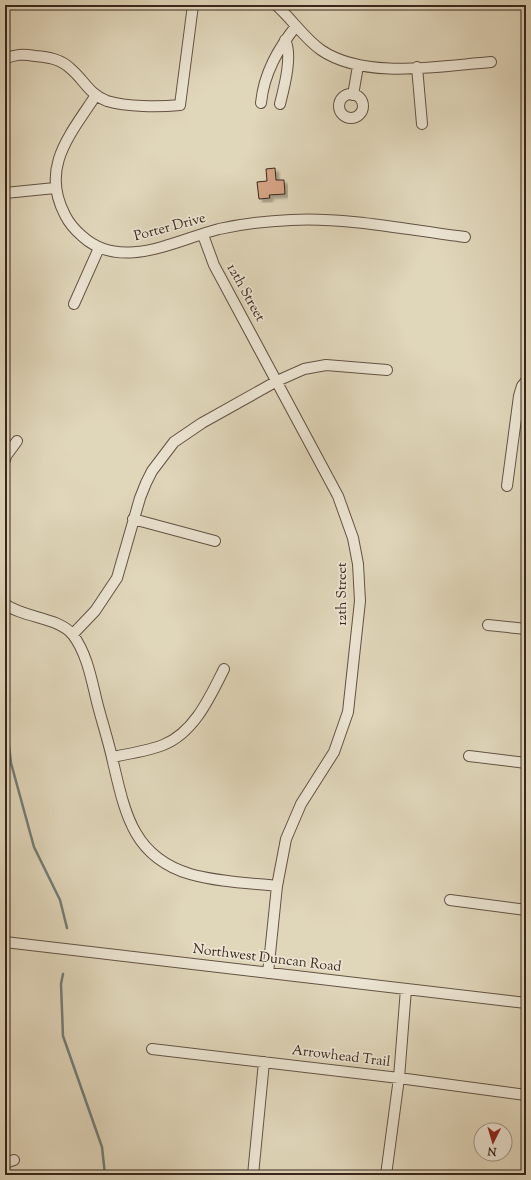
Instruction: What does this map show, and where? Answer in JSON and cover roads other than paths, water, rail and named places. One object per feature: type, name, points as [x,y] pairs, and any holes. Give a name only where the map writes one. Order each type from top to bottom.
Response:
[{"type":"street","points":[[5,59],[20,54],[50,58],[71,68],[87,89],[96,95],[120,103],[166,106],[180,105],[193,5]]},
{"type":"street","points":[[276,5],[310,42],[336,59],[358,66],[384,68],[491,62]]},
{"type":"street","points":[[261,103],[262,92],[269,68],[285,40],[296,26]]},
{"type":"street","points":[[280,104],[285,85],[289,47],[285,40]]},
{"type":"street","points":[[353,95],[358,66]]},
{"type":"street","points":[[417,67],[422,124]]},
{"type":"street","name":"Porter Drive","points":[[96,95],[58,155],[55,188],[58,203],[67,220],[86,240],[99,248],[118,253],[137,253],[219,229],[248,224],[311,219],[331,220],[465,237]]},
{"type":"street","points":[[5,193],[55,188]]},
{"type":"street","name":"12th Street","points":[[203,234],[214,265],[338,496],[345,512],[358,559],[360,601],[348,712],[334,752],[301,804],[291,824],[281,858],[268,973]]},
{"type":"street","points":[[74,304],[99,248]]},
{"type":"street","points":[[73,634],[95,611],[117,578],[140,498],[152,471],[174,442],[202,423],[277,381],[304,369],[326,365],[387,370]]},
{"type":"street","points":[[507,486],[519,396],[522,386],[526,380]]},
{"type":"street","points":[[5,460],[17,441]]},
{"type":"street","points":[[134,519],[215,541]]},
{"type":"street","points":[[5,604],[20,612],[60,626],[73,634],[86,659],[123,804],[137,837],[158,859],[178,869],[204,878],[277,886]]},
{"type":"street","points":[[488,625],[526,629]]},
{"type":"street","points":[[112,757],[142,752],[164,744],[180,735],[192,724],[224,669]]},
{"type":"street","points":[[469,756],[526,763]]},
{"type":"street","points":[[450,900],[526,910]]},
{"type":"street","name":"Northwest Duncan Road","points":[[5,942],[526,1003]]},
{"type":"street","points":[[386,1175],[399,1078],[406,989]]},
{"type":"street","name":"Arrowhead Trail","points":[[152,1049],[399,1078],[526,1096]]},
{"type":"street","points":[[253,1175],[264,1062]]},
{"type":"waterway","points":[[5,688],[9,699],[7,730],[11,763],[34,847],[60,900],[67,928]]},
{"type":"waterway","points":[[63,974],[61,984],[63,1036],[102,1147],[105,1175]]}]
